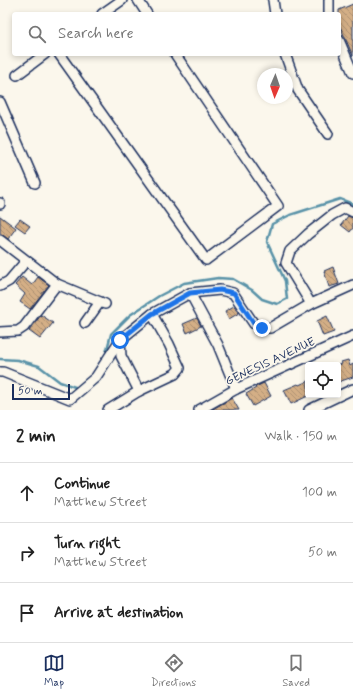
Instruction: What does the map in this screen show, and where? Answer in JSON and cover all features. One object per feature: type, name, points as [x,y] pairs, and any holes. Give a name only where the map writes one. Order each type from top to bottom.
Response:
[{"type":"street","points":[[105,12],[122,0]]},
{"type":"street","points":[[138,0],[146,12]]},
{"type":"street","points":[[273,0],[275,12]]},
{"type":"street","points":[[329,0],[329,12]]},
{"type":"street","points":[[341,45],[353,73]]},
{"type":"street","points":[[17,75],[42,56]]},
{"type":"street","points":[[60,56],[206,260],[278,206],[176,56]]},
{"type":"street","points":[[286,56],[298,90],[328,134]]},
{"type":"street","points":[[0,102],[36,183]]},
{"type":"street","points":[[311,304],[286,264],[290,251],[332,215],[345,208],[353,212]]},
{"type":"street","points":[[0,240],[57,284],[102,303],[85,323]]},
{"type":"street","points":[[0,286],[9,281],[26,260]]},
{"type":"street","points":[[0,332],[18,331],[24,327],[57,284]]},
{"type":"street","points":[[0,372],[70,399],[96,377],[120,340],[152,314],[190,293],[220,290],[234,293],[254,324],[262,328],[270,328],[311,304],[353,285]]},
{"type":"street","points":[[190,293],[218,345],[236,389]]},
{"type":"street","points":[[108,410],[139,391],[175,374],[180,368],[169,344],[152,314]]},
{"type":"street","name":"GENESIS AVENUE","points":[[199,410],[236,389],[353,336]]},
{"type":"street","points":[[120,340],[121,356],[139,391]]},
{"type":"street","points":[[309,410],[353,389]]},
{"type":"building","points":[[353,4],[353,56],[341,29],[341,12],[339,12],[339,10]]},
{"type":"building","points":[[0,216],[16,228],[8,239],[0,233]]},
{"type":"building","points":[[348,216],[353,218],[353,228],[350,232],[341,225]]},
{"type":"building","points":[[20,219],[30,226],[25,232],[15,225]]},
{"type":"building","points":[[333,267],[339,284],[329,287],[324,271]]},
{"type":"building","points":[[22,277],[32,285],[38,277],[49,285],[30,309],[20,302],[25,294],[15,285]]},
{"type":"building","points":[[234,306],[239,313],[229,319],[225,311]]},
{"type":"building","points":[[41,315],[53,323],[40,339],[29,331]]},
{"type":"building","points":[[327,316],[334,332],[323,336],[317,321]]},
{"type":"building","points":[[197,318],[201,326],[187,333],[183,324]]},
{"type":"building","points":[[348,360],[350,366],[353,364],[353,377],[341,381],[341,362]]},
{"type":"building","points":[[305,382],[305,397],[291,404],[284,390],[298,384],[299,385]]},
{"type":"building","points":[[264,383],[271,396],[253,406],[246,394],[256,388],[255,387]]},
{"type":"building","points":[[232,398],[239,410],[211,410]]},
{"type":"waterway","points":[[106,353],[111,334],[130,315],[159,296],[184,283],[218,278],[233,279],[252,290],[262,299],[277,304],[287,299],[285,281],[267,242],[272,224],[290,215],[340,199],[353,204]]},
{"type":"waterway","points":[[0,359],[18,360],[39,366],[60,382],[78,388]]},
{"type":"route","points":[[120,340],[152,314],[190,293],[220,290],[234,293],[254,324],[262,328]]}]
